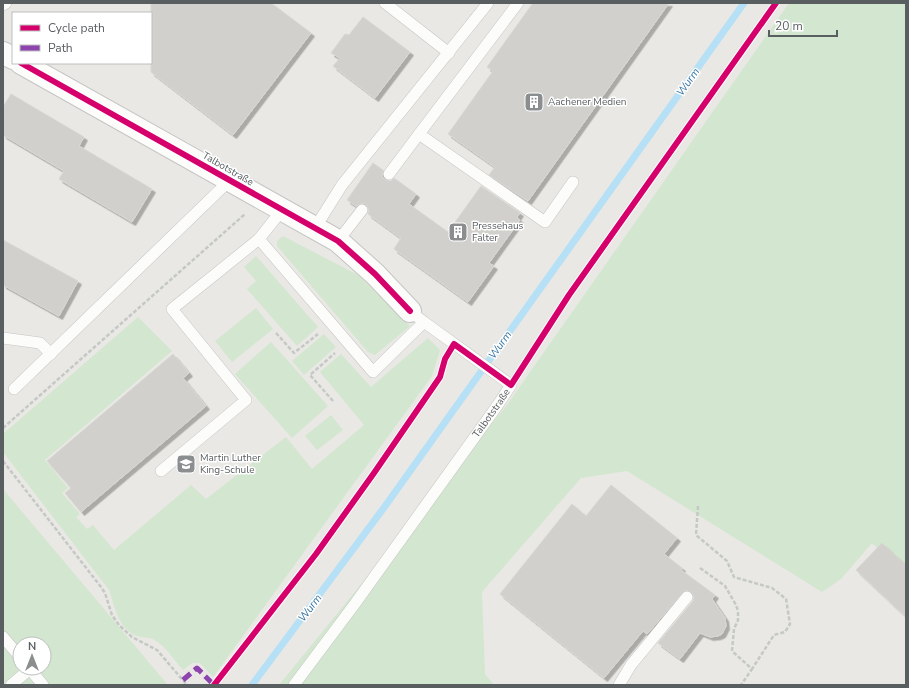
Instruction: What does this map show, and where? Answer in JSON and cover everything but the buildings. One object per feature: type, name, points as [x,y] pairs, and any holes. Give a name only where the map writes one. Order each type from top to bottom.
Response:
[{"type":"street","points":[[3,53],[12,58]]},
{"type":"street","name":"Talbotstraße","points":[[23,64],[262,200],[338,241],[375,274],[417,317]]},
{"type":"lane","points":[[385,3],[449,53]]},
{"type":"lane","points":[[315,228],[342,185],[488,3]]},
{"type":"lane","points":[[389,174],[518,3]]},
{"type":"lane","points":[[419,134],[545,222],[573,182]]},
{"type":"lane","points":[[14,389],[229,181]]},
{"type":"lane","points":[[161,471],[246,400],[172,309],[259,239],[282,210]]},
{"type":"lane","points":[[338,241],[362,210]]},
{"type":"lane","points":[[259,239],[373,372],[417,317]]},
{"type":"lane","name":"Talbotstraße","points":[[294,685],[354,605],[511,385],[417,317]]},
{"type":"lane","points":[[3,338],[40,343],[51,354]]},
{"type":"lane","points":[[619,685],[631,665],[687,597]]},
{"type":"lane","points":[[3,637],[12,648]]},
{"type":"lane","points":[[11,685],[21,676]]},
{"type":"lane","points":[[36,676],[43,685]]},
{"type":"path","points":[[3,428],[262,200]]},
{"type":"path","points":[[276,333],[294,353],[331,324]]},
{"type":"path","points":[[332,401],[310,375],[348,343]]},
{"type":"path","points":[[3,461],[101,587],[105,593],[112,615],[119,625],[132,637],[157,650],[187,685]]},
{"type":"path","points":[[698,506],[696,535],[727,561],[734,577],[772,588],[786,599],[790,624],[785,632],[774,635],[741,685]]},
{"type":"path","points":[[700,568],[725,586],[736,605],[738,620],[734,629],[732,651],[752,669]]},
{"type":"green space","points":[[789,3],[906,3],[906,577],[872,543],[841,579],[822,592],[627,471],[581,478],[482,592],[485,674],[494,685],[279,685],[507,405]]},
{"type":"green space","points":[[283,236],[358,275],[410,326],[375,355],[368,352],[277,246],[277,241]]},
{"type":"green space","points":[[256,256],[318,327],[297,346],[247,289],[256,281],[244,267]]},
{"type":"green space","points":[[256,308],[273,329],[232,362],[215,341]]},
{"type":"green space","points":[[138,317],[172,351],[45,460],[68,488],[62,493],[80,514],[76,517],[87,529],[93,525],[114,550],[191,485],[206,499],[286,437],[312,469],[364,425],[320,372],[341,354],[371,387],[428,338],[440,350],[432,376],[213,677],[200,663],[192,663],[183,670],[165,649],[153,639],[137,636],[125,628],[115,610],[109,590],[3,452],[3,434]]},
{"type":"green space","points":[[324,334],[336,347],[304,375],[292,361]]},
{"type":"green space","points":[[271,342],[328,406],[292,438],[235,374]]},
{"type":"green space","points":[[331,415],[343,430],[317,450],[305,436]]},
{"type":"green space","points":[[3,489],[168,685],[3,685]]},
{"type":"waterway","name":"Wurm","points":[[252,685],[383,509],[744,3]]},
{"type":"marked path","points":[[183,680],[197,668],[214,685]]},
{"type":"cycle path","points":[[214,685],[316,554],[374,473],[440,377],[445,359],[454,344],[511,385],[569,295],[776,3]]},
{"type":"cycle path","points":[[23,64],[338,241],[375,274],[410,311]]},
{"type":"place","name":"Aachener Medien","points":[[534,102]]},
{"type":"place","name":"Pressehaus Falter","points":[[458,232]]},
{"type":"place","name":"Martin Luther King-Schule","points":[[186,464]]}]
